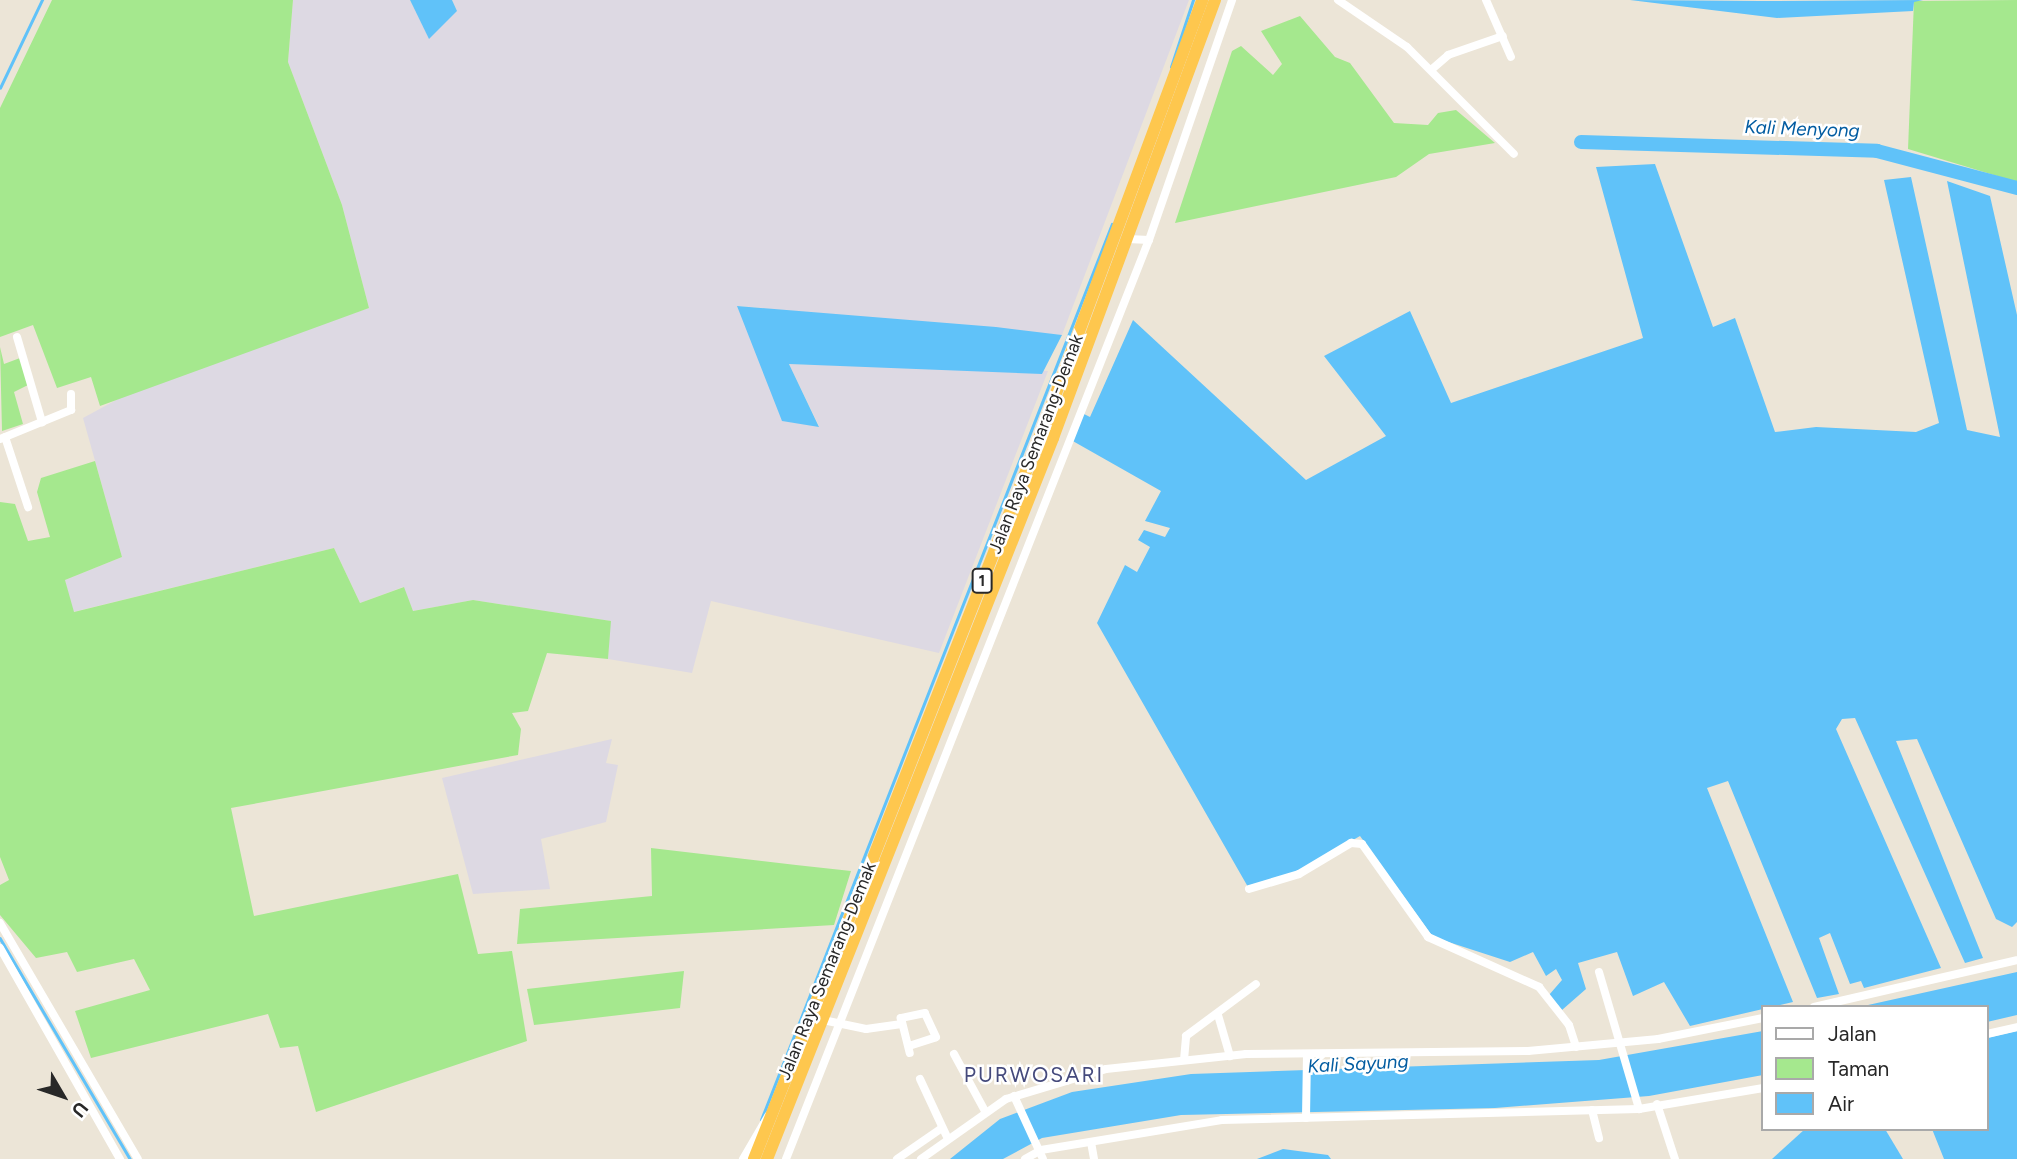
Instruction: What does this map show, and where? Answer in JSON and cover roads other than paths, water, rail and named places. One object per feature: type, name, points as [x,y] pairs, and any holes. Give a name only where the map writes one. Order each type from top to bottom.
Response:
[{"type":"highway","name":"Jalan Raya Semarang-Demak","points":[[754,1159],[906,772],[1202,0]]},
{"type":"highway","name":"Jalan Raya Semarang-Demak","points":[[767,1159],[831,1022],[921,776],[1128,239],[1215,0]]},
{"type":"highway","points":[[906,772],[921,776]]},
{"type":"street","points":[[786,1159],[831,1022],[1149,240],[1232,0]]},
{"type":"street","points":[[1338,0],[1431,70],[1514,155]]},
{"type":"street","points":[[1486,0],[1511,57]]},
{"type":"street","points":[[1431,70],[1448,55],[1503,36]]},
{"type":"street","points":[[1128,239],[1149,240]]},
{"type":"street","points":[[17,337],[42,422]]},
{"type":"street","points":[[28,507],[3,438],[71,410],[71,394]]},
{"type":"street","points":[[1249,889],[1299,874],[1351,843],[1362,844],[1428,937],[1539,987],[1569,1025],[1576,1047]]},
{"type":"street","points":[[0,923],[4,943],[138,1159]]},
{"type":"street","points":[[4,943],[88,1081],[120,1159]]},
{"type":"street","points":[[1823,1005],[2017,960]]},
{"type":"street","points":[[1599,972],[1624,1045],[1638,1104]]},
{"type":"street","points":[[1184,1060],[1183,1039],[1256,984]]},
{"type":"street","points":[[922,1012],[937,1034],[909,1050],[902,1024],[903,1015],[922,1012]]},
{"type":"street","points":[[1218,1015],[1230,1056]]},
{"type":"street","points":[[921,1159],[985,1111],[1014,1096],[1106,1069],[1230,1056],[1432,1056],[1624,1045],[1762,1018]]},
{"type":"street","points":[[831,1022],[902,1024]]},
{"type":"street","points":[[1989,1034],[2017,1027]]},
{"type":"street","points":[[954,1054],[985,1111]]},
{"type":"street","points":[[1306,1116],[1307,1055]]},
{"type":"street","points":[[920,1079],[947,1137]]},
{"type":"street","points":[[1025,1159],[1040,1151],[1222,1119],[1592,1110],[1657,1104],[1762,1088]]},
{"type":"street","points":[[1014,1096],[1040,1151]]},
{"type":"street","points":[[1657,1104],[1674,1158]]},
{"type":"street","points":[[1592,1110],[1599,1138]]},
{"type":"street","points":[[743,1159],[772,1112]]},
{"type":"street","points":[[897,1159],[942,1128]]},
{"type":"street","points":[[1091,1142],[1094,1159]]},
{"type":"water","points":[[410,0],[452,0],[457,11],[429,39]]},
{"type":"water","points":[[1630,0],[1923,0],[1914,2],[1913,11],[1777,18]]},
{"type":"water","points":[[1655,164],[1713,327],[1735,318],[1775,432],[1816,427],[1916,432],[1939,423],[1884,180],[1911,177],[1967,430],[2000,437],[1947,181],[1990,196],[2017,315],[2017,922],[2012,927],[1996,919],[1917,739],[1896,741],[1983,958],[1965,963],[1855,718],[1842,719],[1836,729],[1941,968],[1864,988],[1861,981],[1850,984],[1830,933],[1819,938],[1839,994],[1817,998],[1728,781],[1707,788],[1793,1002],[1762,1005],[1762,1009],[1690,1026],[1664,982],[1633,996],[1617,952],[1578,963],[1586,989],[1562,1010],[1549,995],[1562,980],[1556,969],[1546,976],[1533,952],[1510,962],[1433,937],[1360,836],[1290,876],[1248,887],[1097,623],[1125,565],[1137,572],[1150,547],[1138,540],[1144,530],[1165,537],[1170,528],[1145,521],[1161,491],[1071,440],[1082,413],[1090,417],[1133,320],[1306,480],[1386,436],[1324,356],[1410,311],[1451,403],[1643,338],[1596,167]]},
{"type":"water","points":[[737,306],[996,327],[1062,335],[1042,374],[789,364],[819,427],[782,421]]},
{"type":"water","points":[[2017,972],[2017,1015],[1989,1022],[1989,1005],[1868,1005]]},
{"type":"water","points":[[1762,1031],[1762,1075],[1649,1096],[1495,1108],[1181,1115],[1042,1138],[1003,1159],[950,1159],[1000,1119],[1072,1092],[1191,1074],[1599,1060]]},
{"type":"water","points":[[2017,1031],[2017,1159],[1944,1159],[1933,1131],[1989,1131],[1989,1038]]},
{"type":"water","points":[[1803,1131],[1886,1131],[1903,1159],[1772,1159]]},
{"type":"water","points":[[1283,1149],[1328,1155],[1331,1159],[1257,1159]]},
{"type":"waterway","points":[[0,88],[42,0]]},
{"type":"waterway","points":[[1171,67],[1193,0]]},
{"type":"waterway","name":"Kali Menyong","points":[[1581,142],[1877,151],[2017,188]]},
{"type":"waterway","points":[[761,1120],[1112,224]]},
{"type":"waterway","points":[[0,938],[130,1159]]},
{"type":"district","name":"PURWOSARI","points":[[1034,1075]]},
{"type":"water label","name":"Kali Sayung","points":[[1358,1064]]}]
